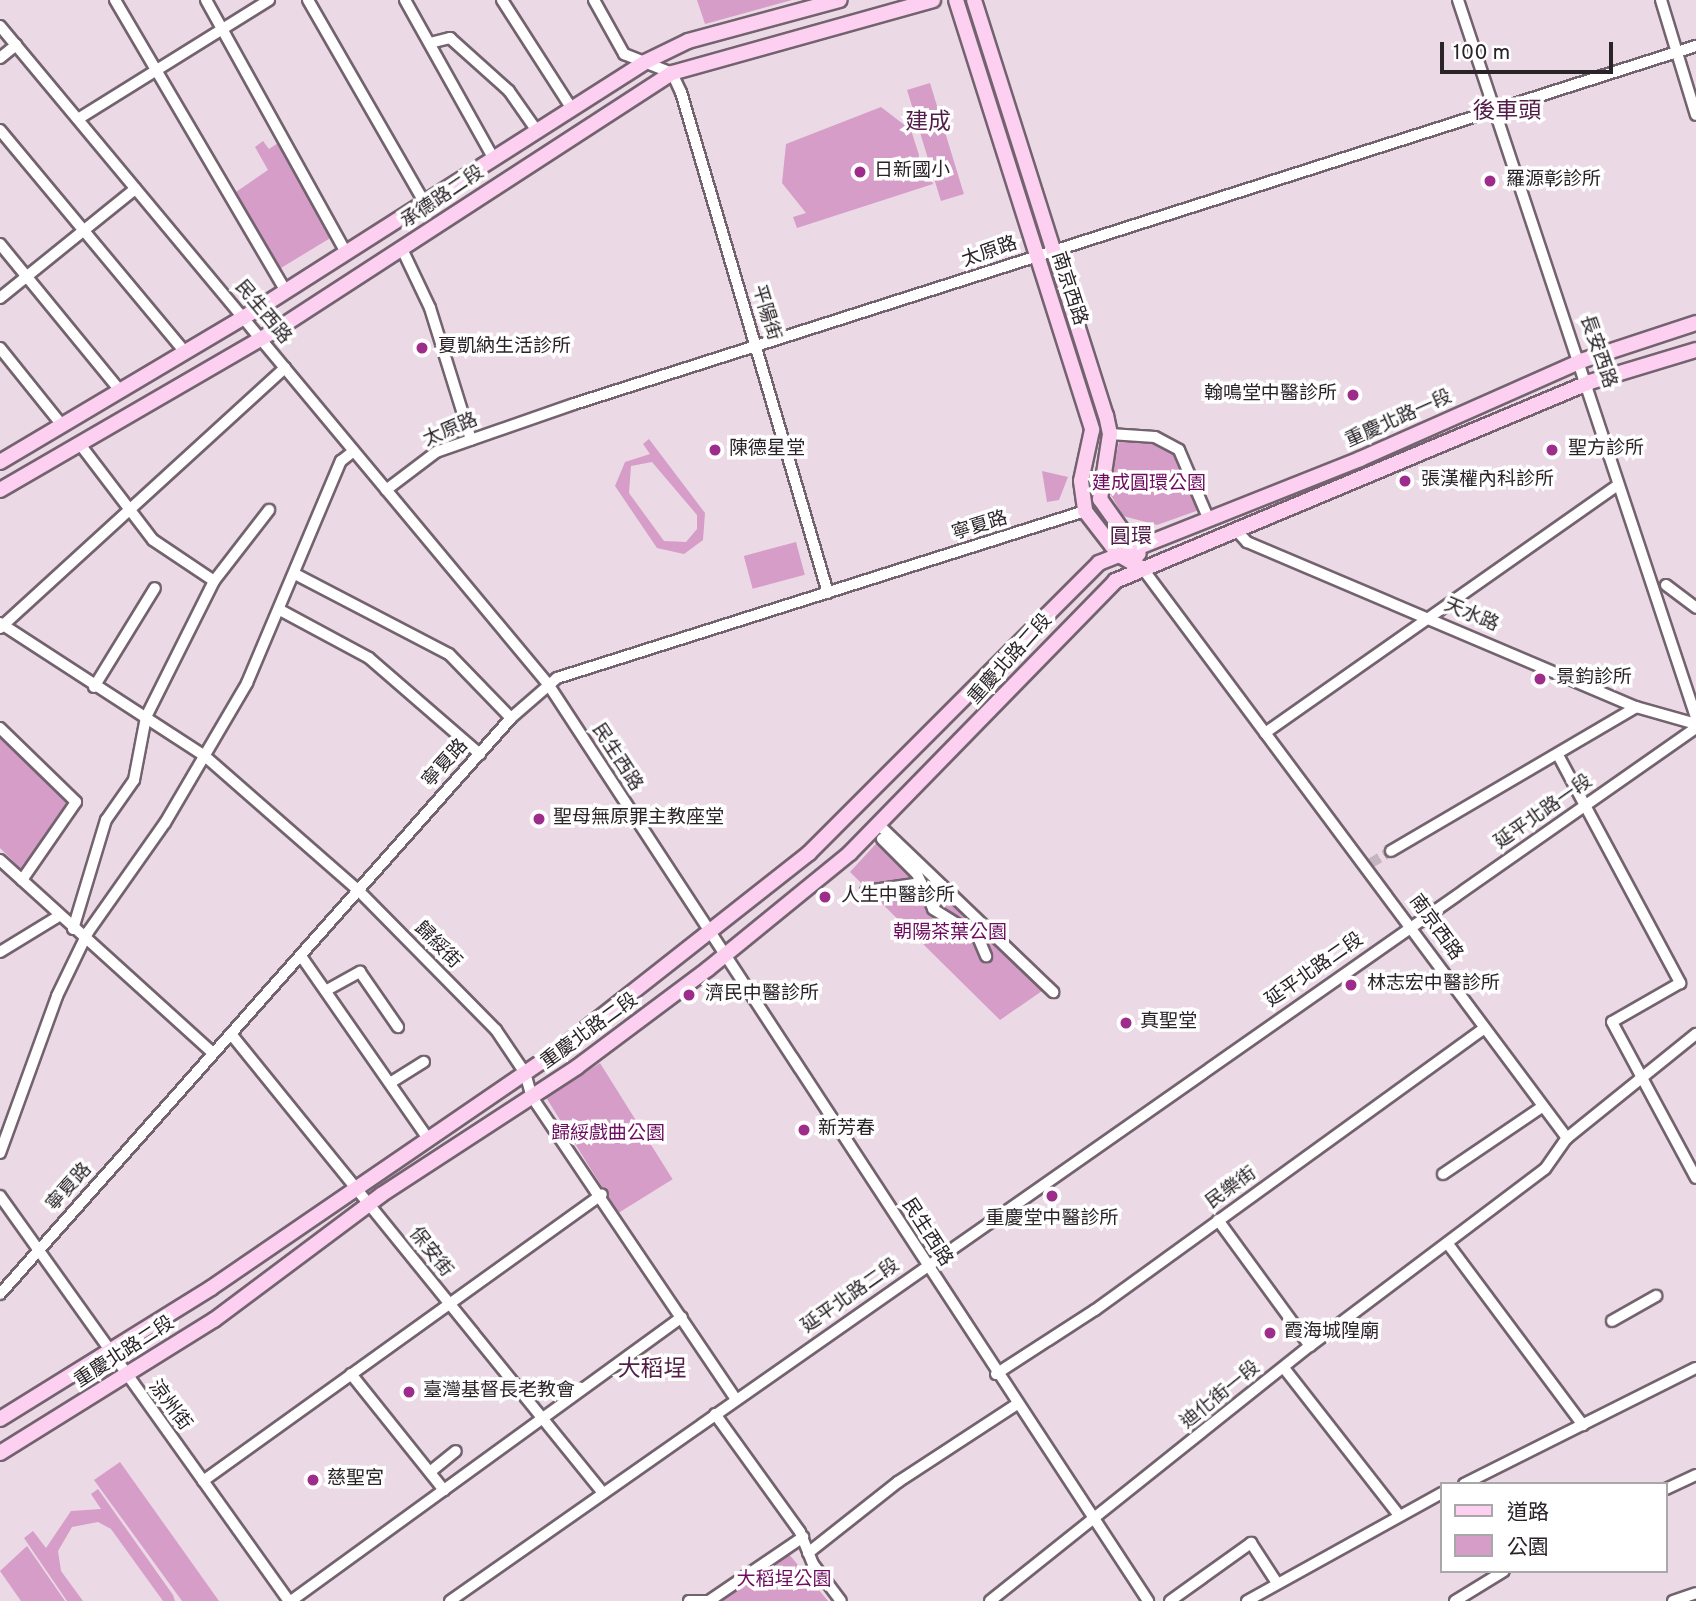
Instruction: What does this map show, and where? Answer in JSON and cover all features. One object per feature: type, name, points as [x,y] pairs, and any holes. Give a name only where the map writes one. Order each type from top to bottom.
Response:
[{"type":"main road","name":"承德路二段","points":[[0,461],[118,388],[286,291],[645,62],[688,41],[840,0]]},
{"type":"main road","name":"承德路二段","points":[[0,490],[260,338],[672,73],[933,0]]},
{"type":"main road","name":"南京西路","points":[[956,0],[1092,430],[1082,481],[1085,511],[1119,555],[1143,569]]},
{"type":"main road","name":"南京西路","points":[[974,0],[1110,434],[1100,499],[1137,548],[1143,569]]},
{"type":"main road","name":"重慶北路一段","points":[[1119,555],[1209,520],[1581,361],[1696,323]]},
{"type":"main road","name":"重慶北路一段","points":[[1143,569],[1590,382],[1696,350]]},
{"type":"main road","name":"重慶北路二段","points":[[0,1453],[355,1184],[525,1073],[809,853],[1099,563],[1119,555]]},
{"type":"main road","name":"重慶北路二段","points":[[0,1419],[214,1320],[369,1203],[532,1097],[722,956],[878,824],[1094,600],[1143,569]]},
{"type":"street","points":[[114,0],[156,65],[286,291]]},
{"type":"street","points":[[206,0],[346,253]]},
{"type":"street","points":[[78,120],[156,65],[269,0]]},
{"type":"street","points":[[308,0],[424,202]]},
{"type":"street","points":[[405,0],[494,159]]},
{"type":"street","points":[[502,0],[572,109]]},
{"type":"street","points":[[594,0],[624,54],[672,73]]},
{"type":"street","name":"長安西路","points":[[1458,0],[1494,113],[1590,382],[1617,486],[1696,717]]},
{"type":"street","points":[[1661,0],[1696,115]]},
{"type":"street","name":"民生西路","points":[[0,26],[548,684],[722,956],[1148,1601]]},
{"type":"street","points":[[430,43],[450,38],[509,91],[537,131]]},
{"type":"street","points":[[0,58],[16,45]]},
{"type":"street","name":"太原路","points":[[386,490],[436,453],[471,440],[1696,46]]},
{"type":"street","name":"平陽街","points":[[672,73],[828,593]]},
{"type":"street","points":[[0,130],[183,350]]},
{"type":"street","points":[[0,299],[135,188]]},
{"type":"street","points":[[0,244],[118,388]]},
{"type":"street","points":[[402,249],[430,308],[471,440]]},
{"type":"street","points":[[0,348],[61,424]]},
{"type":"street","points":[[1,626],[285,368]]},
{"type":"street","points":[[1110,434],[1139,433],[1179,450],[1209,520]]},
{"type":"street","points":[[79,443],[130,510],[178,561],[214,581]]},
{"type":"street","points":[[0,1153],[57,996],[85,939],[206,757],[297,575],[341,461],[354,451]]},
{"type":"street","points":[[1265,733],[1424,615],[1617,486]]},
{"type":"street","points":[[73,929],[106,820],[134,780],[146,717],[214,581],[269,510]]},
{"type":"street","name":"寧夏路","points":[[0,1294],[301,957],[357,889],[511,718],[548,684],[710,625],[828,593],[1085,511]]},
{"type":"street","name":"天水路","points":[[1237,531],[1247,542],[1636,707],[1696,726]]},
{"type":"street","name":"南京西路","points":[[1143,569],[1265,733],[1368,864],[1484,1028],[1567,1138]]},
{"type":"street","points":[[297,575],[449,654],[511,718]]},
{"type":"street","points":[[1666,585],[1696,608]]},
{"type":"street","points":[[94,687],[155,588]]},
{"type":"street","points":[[280,610],[369,658],[480,754]]},
{"type":"street","name":"歸綏街","points":[[1,626],[206,757],[357,889],[496,1030],[525,1073],[532,1097],[601,1194],[736,1399]]},
{"type":"street","points":[[1391,851],[1636,707]]},
{"type":"street","name":"延平北路一段","points":[[1410,926],[1587,805],[1696,726]]},
{"type":"street","points":[[0,727],[76,802],[22,880]]},
{"type":"street","points":[[1558,755],[1680,983],[1612,1022],[1643,1075],[1696,1178]]},
{"type":"street","points":[[878,824],[1053,992]]},
{"type":"street","points":[[882,839],[921,883],[933,909],[978,937],[986,956]]},
{"type":"street","points":[[0,860],[58,916],[213,1053]]},
{"type":"street","points":[[866,891],[921,883]]},
{"type":"street","points":[[0,952],[58,916]]},
{"type":"street","name":"延平北路二段","points":[[450,1601],[1410,926]]},
{"type":"street","points":[[301,957],[327,990],[427,1137]]},
{"type":"street","points":[[327,990],[360,972],[398,1027]]},
{"type":"street","name":"民樂街","points":[[996,1374],[1218,1220],[1484,1028]]},
{"type":"street","name":"保安街","points":[[231,1034],[603,1493]]},
{"type":"street","points":[[1567,1138],[1696,1034]]},
{"type":"street","points":[[390,1083],[424,1062]]},
{"type":"street","points":[[1443,1174],[1542,1107]]},
{"type":"street","name":"迪化街一段","points":[[990,1601],[1310,1346],[1545,1169],[1567,1138]]},
{"type":"street","points":[[203,1481],[601,1194]]},
{"type":"street","name":"涼州街","points":[[0,1196],[40,1249],[116,1365],[290,1601]]},
{"type":"street","points":[[1218,1220],[1310,1346]]},
{"type":"street","points":[[1448,1244],[1583,1425]]},
{"type":"street","points":[[1612,1321],[1656,1296]]},
{"type":"street","points":[[290,1601],[682,1317]]},
{"type":"street","points":[[1284,1368],[1399,1515]]},
{"type":"street","points":[[1469,1482],[1696,1368]]},
{"type":"street","points":[[351,1374],[444,1489]]},
{"type":"street","points":[[808,1553],[898,1482],[1017,1404]]},
{"type":"street","points":[[715,1415],[803,1537],[808,1553],[841,1601]]},
{"type":"street","points":[[430,1472],[456,1451]]},
{"type":"street","points":[[1668,1488],[1696,1475]]},
{"type":"street","points":[[1247,1601],[1440,1494]]},
{"type":"street","points":[[689,1601],[709,1601],[803,1537]]},
{"type":"street","points":[[1170,1601],[1251,1543],[1277,1583]]},
{"type":"street","points":[[1455,1601],[1501,1573]]},
{"type":"street","points":[[1673,1601],[1696,1593]]},
{"type":"green space","points":[[697,0],[792,0],[705,24]]},
{"type":"green space","points":[[930,83],[964,194],[941,201],[907,90]]},
{"type":"green space","points":[[881,107],[911,130],[919,155],[916,176],[929,172],[933,184],[797,228],[793,217],[806,213],[782,183],[786,144]]},
{"type":"green space","points":[[263,141],[269,149],[281,141],[332,237],[281,268],[233,194],[268,170],[255,147]]},
{"type":"green space","name":"建成圓環公園","points":[[1120,438],[1152,440],[1178,455],[1199,510],[1157,525],[1123,516],[1108,490]]},
{"type":"green space","points":[[649,439],[705,513],[703,540],[684,554],[657,548],[615,486],[625,462],[650,454],[643,444]],"holes":[[[652,462],[697,515],[697,529],[686,542],[664,541],[629,493],[631,466]]]},
{"type":"green space","points":[[1042,471],[1068,477],[1059,500],[1047,502]]},
{"type":"green space","points":[[796,542],[805,575],[753,589],[744,556]]},
{"type":"green space","points":[[0,735],[70,802],[21,869],[0,848]]},
{"type":"green space","name":"朝陽茶葉公園","points":[[884,835],[1035,981],[1042,991],[1000,1020],[850,872]]},
{"type":"green space","name":"歸綏戲曲公園","points":[[600,1063],[673,1179],[618,1213],[546,1097]]},
{"type":"green space","points":[[120,1462],[219,1601],[182,1601],[94,1480]]},
{"type":"green space","points":[[98,1489],[175,1601],[163,1601],[111,1529],[98,1522],[72,1527],[58,1551],[61,1571],[83,1601],[67,1601],[24,1538],[33,1531],[46,1548],[71,1511],[101,1509],[91,1494]]},
{"type":"green space","points":[[27,1546],[65,1601],[21,1601],[0,1571]]},
{"type":"green space","name":"大稻埕公園","points":[[788,1553],[828,1601],[719,1601]]},
{"type":"tunnel","points":[[1371,863],[1391,851]]},
{"type":"place","name":"日新國小","points":[[860,172]]},
{"type":"place","name":"羅源彰診所","points":[[1490,181]]},
{"type":"place","name":"夏凱納生活診所","points":[[422,348]]},
{"type":"place","name":"翰鳴堂中醫診所","points":[[1353,395]]},
{"type":"place","name":"陳德星堂","points":[[715,450]]},
{"type":"place","name":"聖方診所","points":[[1552,450]]},
{"type":"place","name":"張漢權內科診所","points":[[1405,481]]},
{"type":"place","name":"景鈞診所","points":[[1540,679]]},
{"type":"place","name":"聖母無原罪主教座堂","points":[[539,819]]},
{"type":"place","name":"人生中醫診所","points":[[825,897]]},
{"type":"place","name":"林志宏中醫診所","points":[[1351,985]]},
{"type":"place","name":"濟民中醫診所","points":[[689,995]]},
{"type":"place","name":"真聖堂","points":[[1126,1023]]},
{"type":"place","name":"新芳春","points":[[804,1130]]},
{"type":"place","name":"重慶堂中醫診所","points":[[1052,1196]]},
{"type":"place","name":"霞海城隍廟","points":[[1270,1333]]},
{"type":"place","name":"臺灣基督長老教會","points":[[409,1392]]},
{"type":"place","name":"慈聖宮","points":[[313,1480]]},
{"type":"district","name":"後車頭","points":[[1507,113]]},
{"type":"district","name":"建成","points":[[928,124]]},
{"type":"district","name":"圓環","points":[[1131,538]]},
{"type":"district","name":"大稻埕","points":[[652,1371]]}]
